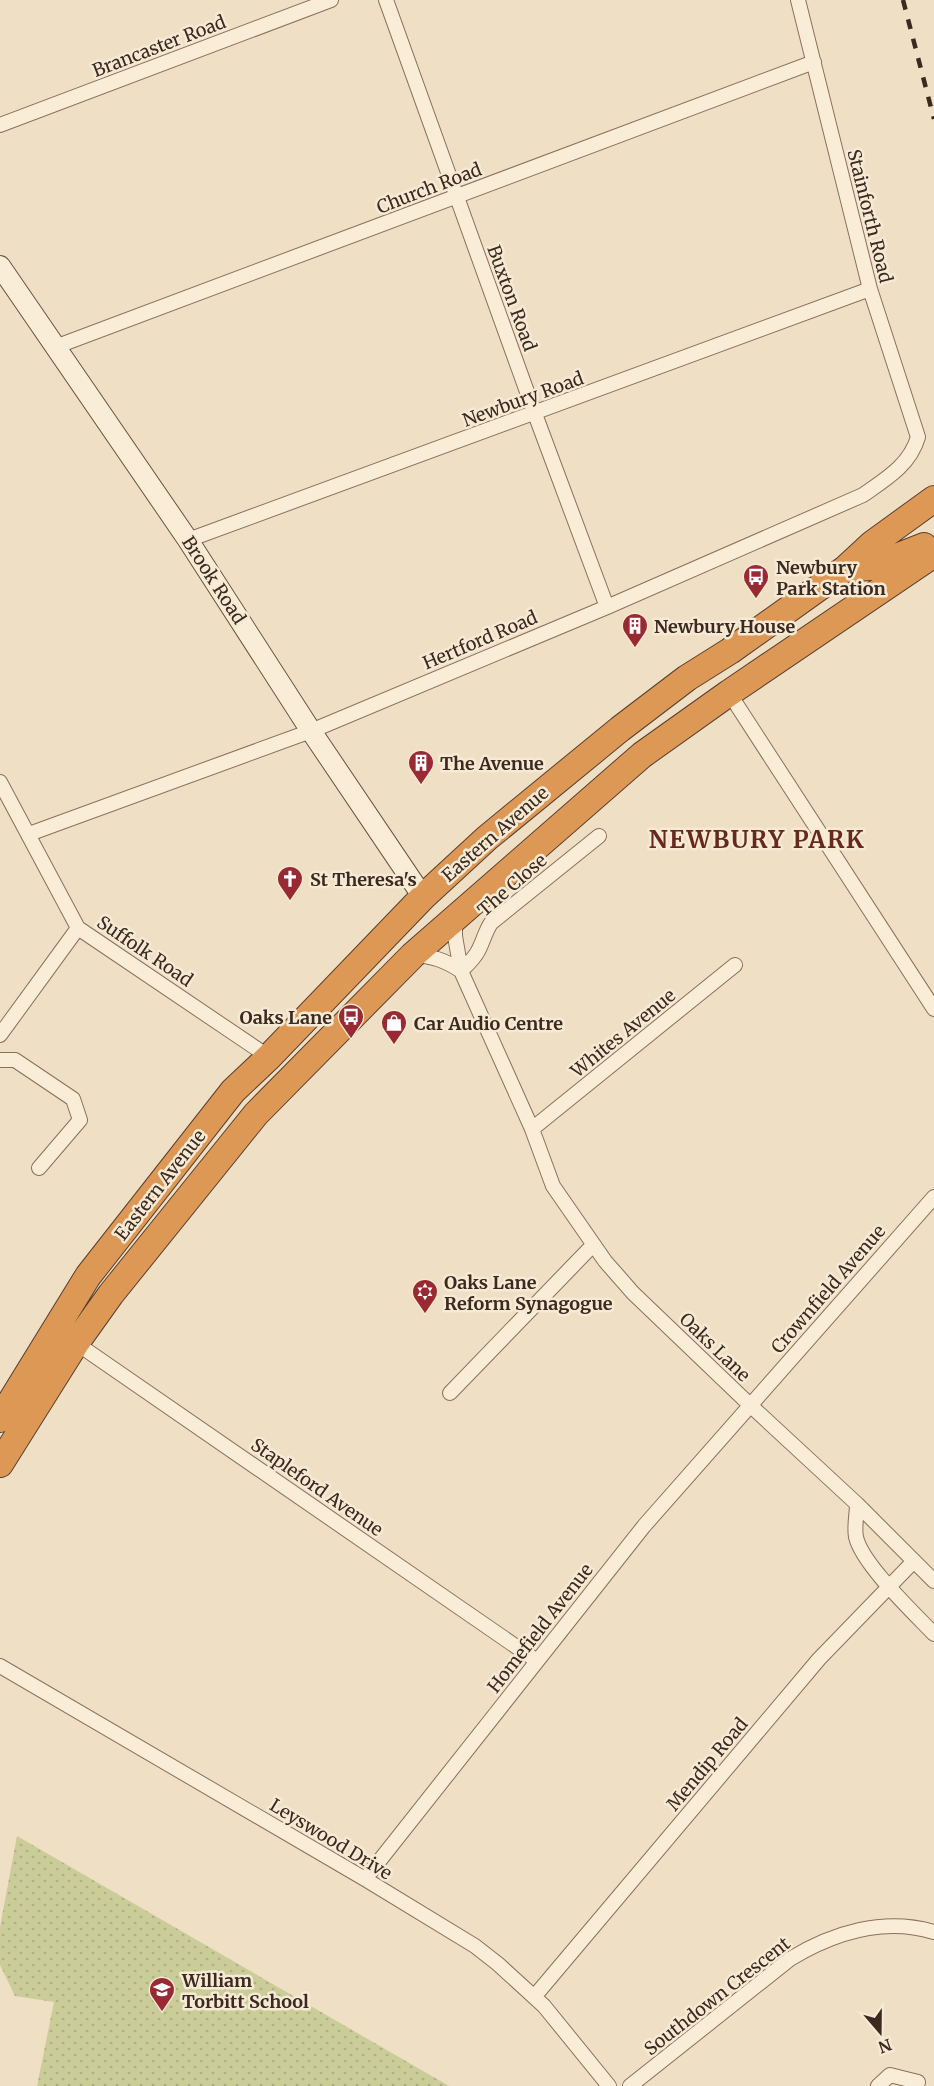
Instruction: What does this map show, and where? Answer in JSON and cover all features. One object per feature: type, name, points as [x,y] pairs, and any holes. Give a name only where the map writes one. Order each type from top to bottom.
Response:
[{"type":"highway","points":[[845,569],[882,566],[891,559],[929,553],[930,501]]},
{"type":"highway","name":"Eastern Avenue","points":[[0,1419],[88,1276],[233,1091],[269,1057],[423,897],[488,838],[620,729],[687,678],[730,651],[845,569],[872,544],[930,501]]},
{"type":"highway","name":"Eastern Avenue","points":[[0,1464],[76,1343],[111,1294],[256,1114],[413,955],[642,755],[929,553]]},
{"type":"street","name":"Brancaster Road","points":[[0,125],[331,0]]},
{"type":"street","name":"Buxton Road","points":[[386,0],[607,607]]},
{"type":"street","name":"Stainforth Road","points":[[798,0],[870,289],[918,437]]},
{"type":"street","name":"Church Road","points":[[55,347],[814,62]]},
{"type":"street","name":"Brook Road","points":[[0,266],[188,540],[311,731],[423,897]]},
{"type":"street","name":"Newbury Road","points":[[188,540],[870,289]]},
{"type":"street","name":"Hertford Road","points":[[29,834],[311,731],[607,607],[863,495],[893,474],[910,455],[918,437]]},
{"type":"street","points":[[729,693],[934,1009]]},
{"type":"street","name":"Suffolk Road","points":[[0,782],[78,928],[269,1057]]},
{"type":"street","name":"The Close","points":[[461,971],[480,949],[484,933],[491,923],[599,836]]},
{"type":"street","name":"Oaks Lane","points":[[455,918],[455,936],[461,971],[532,1129],[553,1186],[593,1245],[633,1293],[857,1504],[934,1581]]},
{"type":"street","points":[[0,1035],[78,928]]},
{"type":"street","points":[[413,955],[430,956],[447,961],[461,971]]},
{"type":"street","name":"Whites Avenue","points":[[532,1129],[735,964]]},
{"type":"street","points":[[0,1060],[15,1060],[73,1100],[80,1120],[39,1168]]},
{"type":"street","name":"Crownfield Avenue","points":[[750,1405],[934,1197]]},
{"type":"street","points":[[450,1393],[593,1245]]},
{"type":"street","name":"Stapleford Avenue","points":[[76,1343],[537,1661]]},
{"type":"street","name":"Homefield Avenue","points":[[366,1879],[644,1526],[750,1405]]},
{"type":"street","points":[[857,1504],[855,1535],[859,1546],[888,1587],[934,1634]]},
{"type":"street","name":"Mendip Road","points":[[534,1997],[819,1659],[914,1561]]},
{"type":"street","name":"Leyswood Drive","points":[[0,1666],[366,1879],[475,1946],[544,2006],[609,2086]]},
{"type":"street","name":"Southdown Crescent","points":[[630,2086],[804,1951],[831,1938],[858,1930],[890,1926],[934,1932]]},
{"type":"street","points":[[878,2086],[890,2075],[918,2082],[917,2086]]},
{"type":"green space","name":"William Torbitt School","points":[[17,1836],[449,2086],[37,2086],[54,2002],[15,1996],[0,1965],[0,1927]]},
{"type":"railway","points":[[903,0],[934,119]]},
{"type":"place","name":"Newbury Park Station","points":[[756,600]]},
{"type":"place","name":"Newbury House","points":[[635,649]]},
{"type":"place","name":"The Avenue","points":[[421,786]]},
{"type":"place","name":"St Theresa's","points":[[290,902]]},
{"type":"place","name":"Oaks Lane","points":[[351,1040]]},
{"type":"place","name":"Car Audio Centre","points":[[394,1046]]},
{"type":"place","name":"Oaks Lane Reform Synagogue","points":[[425,1315]]},
{"type":"place","name":"William Torbitt School","points":[[162,2013]]},
{"type":"district","name":"NEWBURY PARK","points":[[757,839]]}]
